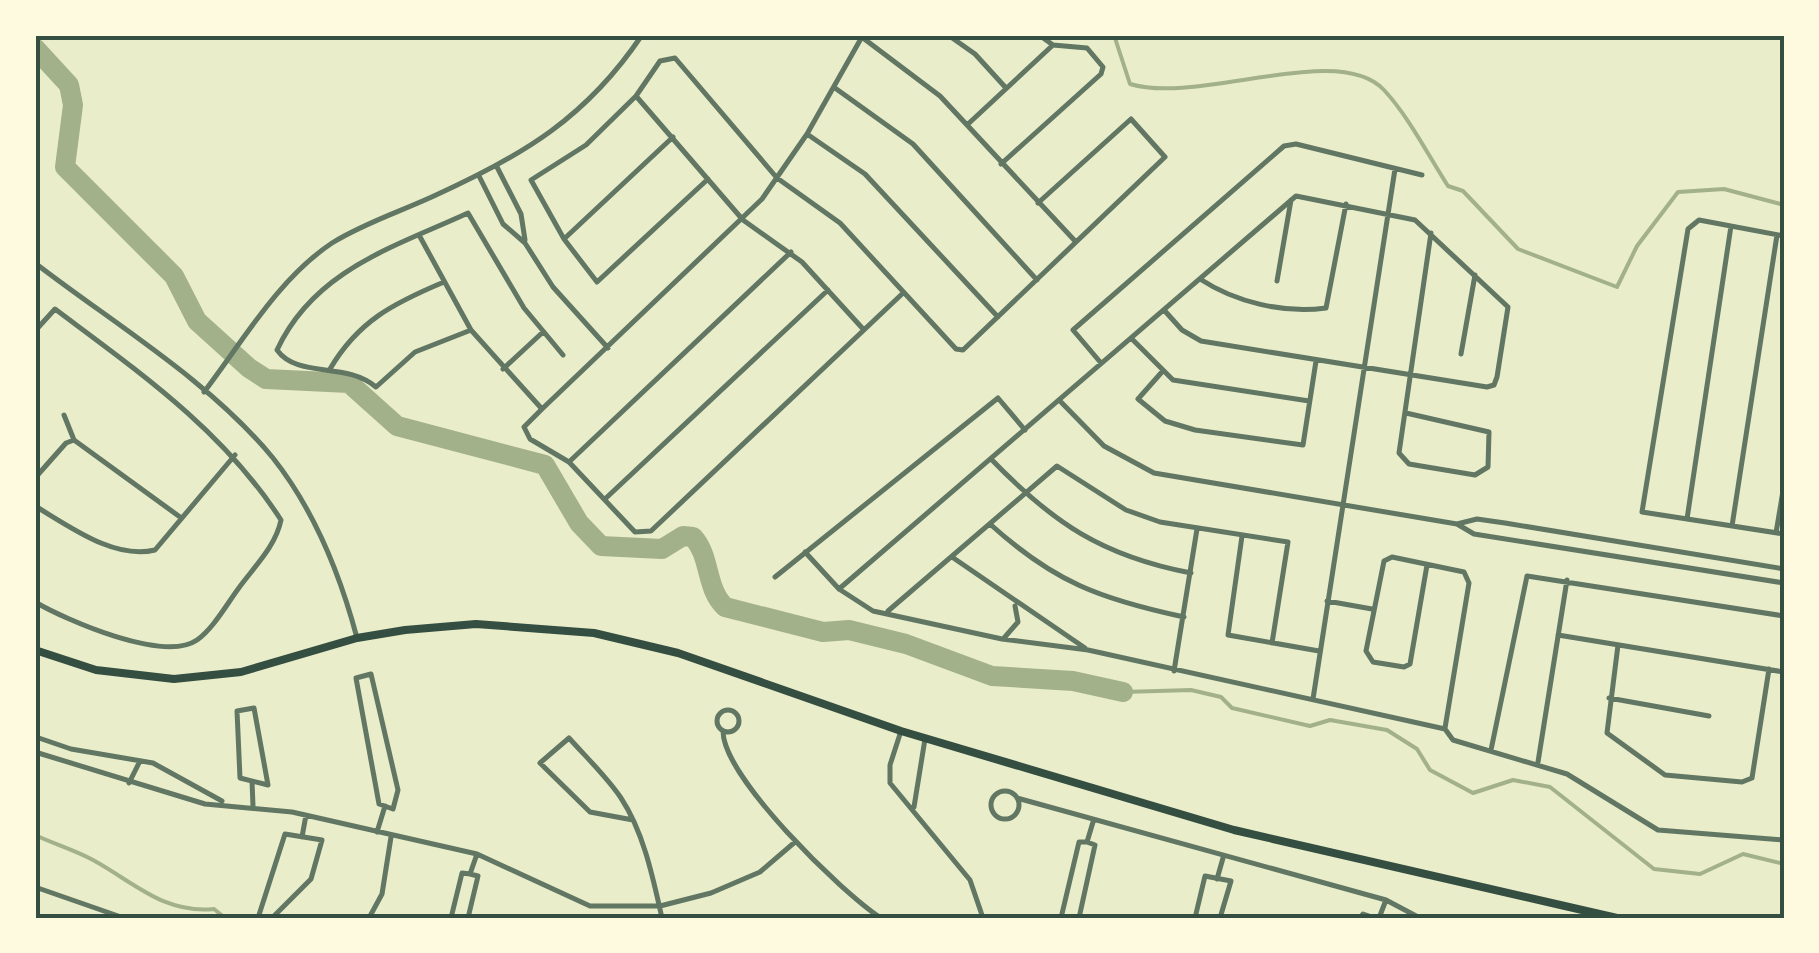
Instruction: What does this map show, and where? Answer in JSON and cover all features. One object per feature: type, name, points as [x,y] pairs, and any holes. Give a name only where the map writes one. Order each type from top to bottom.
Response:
[{"type":"main road","points":[[35,650],[121,675],[186,678],[240,672],[357,638],[476,624],[594,633],[678,653],[925,739],[1234,830],[1617,918]]},
{"type":"street","points":[[204,392],[296,274],[322,250],[541,141],[590,102],[642,35]]},
{"type":"street","points":[[948,35],[974,54],[1006,88]]},
{"type":"street","points":[[1001,164],[1101,74],[1104,66],[1087,48],[1053,45],[1039,35]]},
{"type":"street","points":[[902,294],[651,530],[634,532],[569,462],[530,440],[524,427],[743,220],[807,134],[836,88],[861,36],[940,96],[1076,242]]},
{"type":"street","points":[[968,124],[1053,45]]},
{"type":"street","points":[[708,178],[596,282],[564,240],[531,180],[586,144],[636,96],[660,60],[676,58],[776,178],[840,223],[902,294],[956,349],[963,350],[1165,157],[1131,120],[1038,204]]},
{"type":"street","points":[[836,88],[913,144],[1037,280]]},
{"type":"street","points":[[636,96],[743,220],[791,252],[864,330]]},
{"type":"street","points":[[807,134],[865,174],[998,317]]},
{"type":"street","points":[[564,240],[673,137]]},
{"type":"street","points":[[1102,363],[1073,330],[1284,146],[1296,144],[1422,175]]},
{"type":"street","points":[[496,166],[521,214],[525,243]]},
{"type":"street","points":[[1313,698],[1395,169]]},
{"type":"street","points":[[478,174],[504,224],[525,243],[553,286],[608,348]]},
{"type":"street","points":[[839,590],[1290,200],[1302,195],[1414,220],[1508,307],[1494,385],[1201,341],[1182,330],[1164,310]]},
{"type":"street","points":[[1277,281],[1290,200]]},
{"type":"street","points":[[1200,279],[1224,295],[1272,307],[1326,308],[1346,204]]},
{"type":"street","points":[[471,330],[416,352],[376,387],[348,370],[284,360],[277,350],[284,335],[319,292],[341,272],[468,213],[510,286],[563,355]]},
{"type":"street","points":[[1732,526],[1781,235],[1699,220],[1688,229],[1642,512],[1776,533],[1784,534]]},
{"type":"street","points":[[1687,519],[1732,226]]},
{"type":"street","points":[[1406,413],[1489,432],[1488,467],[1476,475],[1402,460],[1406,413],[1410,374],[1431,233]]},
{"type":"street","points":[[419,235],[471,330],[542,409]]},
{"type":"street","points":[[569,462],[791,252]]},
{"type":"street","points":[[35,263],[204,392],[272,458],[302,500],[328,550],[357,638]]},
{"type":"street","points":[[1461,354],[1474,275]]},
{"type":"street","points":[[330,368],[363,324],[382,310],[444,282]]},
{"type":"street","points":[[605,500],[828,290]]},
{"type":"street","points":[[35,330],[55,309],[144,376],[235,455],[281,520],[268,549],[197,640],[182,645],[158,644],[102,632],[35,602]]},
{"type":"street","points":[[504,369],[543,332]]},
{"type":"street","points":[[1131,338],[1162,374],[1186,384],[1310,401]]},
{"type":"street","points":[[1162,374],[1140,395],[1139,404],[1165,421],[1195,430],[1303,445],[1316,361]]},
{"type":"street","points":[[774,577],[998,398],[1025,430]]},
{"type":"street","points":[[1059,400],[1104,446],[1137,467],[1457,524],[1474,534],[1784,583]]},
{"type":"street","points":[[64,415],[74,440],[180,517]]},
{"type":"street","points":[[35,478],[74,440]]},
{"type":"street","points":[[35,506],[92,540],[142,553],[155,550],[235,455]]},
{"type":"street","points":[[990,459],[1025,494],[1104,550],[1191,574]]},
{"type":"street","points":[[888,612],[1057,466],[1126,510],[1198,529],[1288,542],[1272,643]]},
{"type":"street","points":[[1776,533],[1784,488]]},
{"type":"street","points":[[1457,524],[1477,519],[1784,569]]},
{"type":"street","points":[[1502,538],[1505,523]]},
{"type":"street","points":[[990,524],[1028,558],[1069,582],[1115,602],[1184,616]]},
{"type":"street","points":[[1174,671],[1198,529]]},
{"type":"street","points":[[1242,536],[1228,634],[1319,651]]},
{"type":"street","points":[[805,552],[839,590],[858,604],[1002,639],[1088,650],[1445,730],[1453,740],[1538,762],[1567,774],[1658,830],[1784,840]]},
{"type":"street","points":[[952,557],[1088,650]]},
{"type":"street","points":[[1427,565],[1413,658],[1404,668],[1368,657],[1372,609],[1384,560],[1392,557],[1464,572],[1468,578],[1445,730]]},
{"type":"street","points":[[1491,750],[1522,583],[1535,574],[1784,616]]},
{"type":"street","points":[[1538,762],[1566,580]]},
{"type":"street","points":[[1328,600],[1372,609]]},
{"type":"street","points":[[1002,639],[1018,622],[1014,603]]},
{"type":"street","points":[[1558,636],[1784,672]]},
{"type":"street","points":[[1618,645],[1607,733],[1665,775],[1742,782],[1752,778],[1769,670]]},
{"type":"street","points":[[371,674],[398,790],[393,808],[385,806],[379,804],[380,790],[356,678],[371,674]]},
{"type":"street","points":[[1610,698],[1709,716]]},
{"type":"street","points":[[254,708],[268,784],[252,781],[240,778],[237,711],[254,708]]},
{"type":"street","points":[[722,731],[734,731],[738,725],[734,712],[727,710],[718,715],[717,726],[733,764],[795,842],[881,918]]},
{"type":"street","points":[[901,731],[890,765],[890,782],[970,880],[983,918]]},
{"type":"street","points":[[35,742],[36,737],[71,749],[140,761],[191,782],[225,803]]},
{"type":"street","points":[[633,820],[590,812],[540,763],[569,738],[620,795],[633,820],[662,918]]},
{"type":"street","points":[[914,807],[925,739]]},
{"type":"street","points":[[35,752],[205,804],[253,806],[306,815],[477,854],[590,906],[660,906],[711,893],[760,872],[795,842]]},
{"type":"street","points":[[129,783],[140,761]]},
{"type":"street","points":[[252,781],[253,806]]},
{"type":"street","points":[[1018,798],[1015,815],[1002,819],[994,814],[991,806],[997,794],[1010,792],[1093,822],[1386,900],[1420,918]]},
{"type":"street","points":[[377,832],[385,806]]},
{"type":"street","points":[[302,837],[306,815]]},
{"type":"street","points":[[1087,842],[1093,822]]},
{"type":"street","points":[[258,918],[285,834],[322,840],[311,879],[272,918]]},
{"type":"street","points":[[369,918],[382,894],[392,836]]},
{"type":"street","points":[[1060,918],[1079,842],[1087,842],[1095,845],[1079,918]]},
{"type":"street","points":[[470,874],[477,854]]},
{"type":"street","points":[[1217,879],[1223,856]]},
{"type":"street","points":[[451,918],[462,873],[478,876],[468,918]]},
{"type":"street","points":[[1195,918],[1205,876],[1231,882],[1220,918]]},
{"type":"street","points":[[35,887],[73,896],[124,918]]},
{"type":"street","points":[[1360,918],[1363,914],[1377,918],[1386,900]]},
{"type":"street","points":[[588,918],[590,906]]},
{"type":"waterway","points":[[1114,35],[1130,84],[1192,87],[1335,71],[1363,77],[1393,101],[1448,186],[1463,191],[1518,249],[1617,287],[1637,246],[1678,192],[1724,189],[1784,205]]},
{"type":"waterway","points":[[35,48],[69,85],[73,105],[65,167],[174,276],[197,321],[266,379],[349,383],[397,426],[545,465],[579,523],[601,546],[662,549],[683,536],[693,537],[703,553],[714,591],[725,607],[823,632],[849,630],[906,644],[992,676],[1073,681],[1123,692]]},
{"type":"waterway","points":[[1123,692],[1191,690],[1221,697],[1232,708],[1310,726],[1330,720],[1387,730],[1417,749],[1430,770],[1473,793],[1513,780],[1550,787],[1654,869],[1700,874],[1743,854],[1784,864]]},
{"type":"waterway","points":[[35,835],[86,856],[165,902],[214,909],[225,918]]}]
